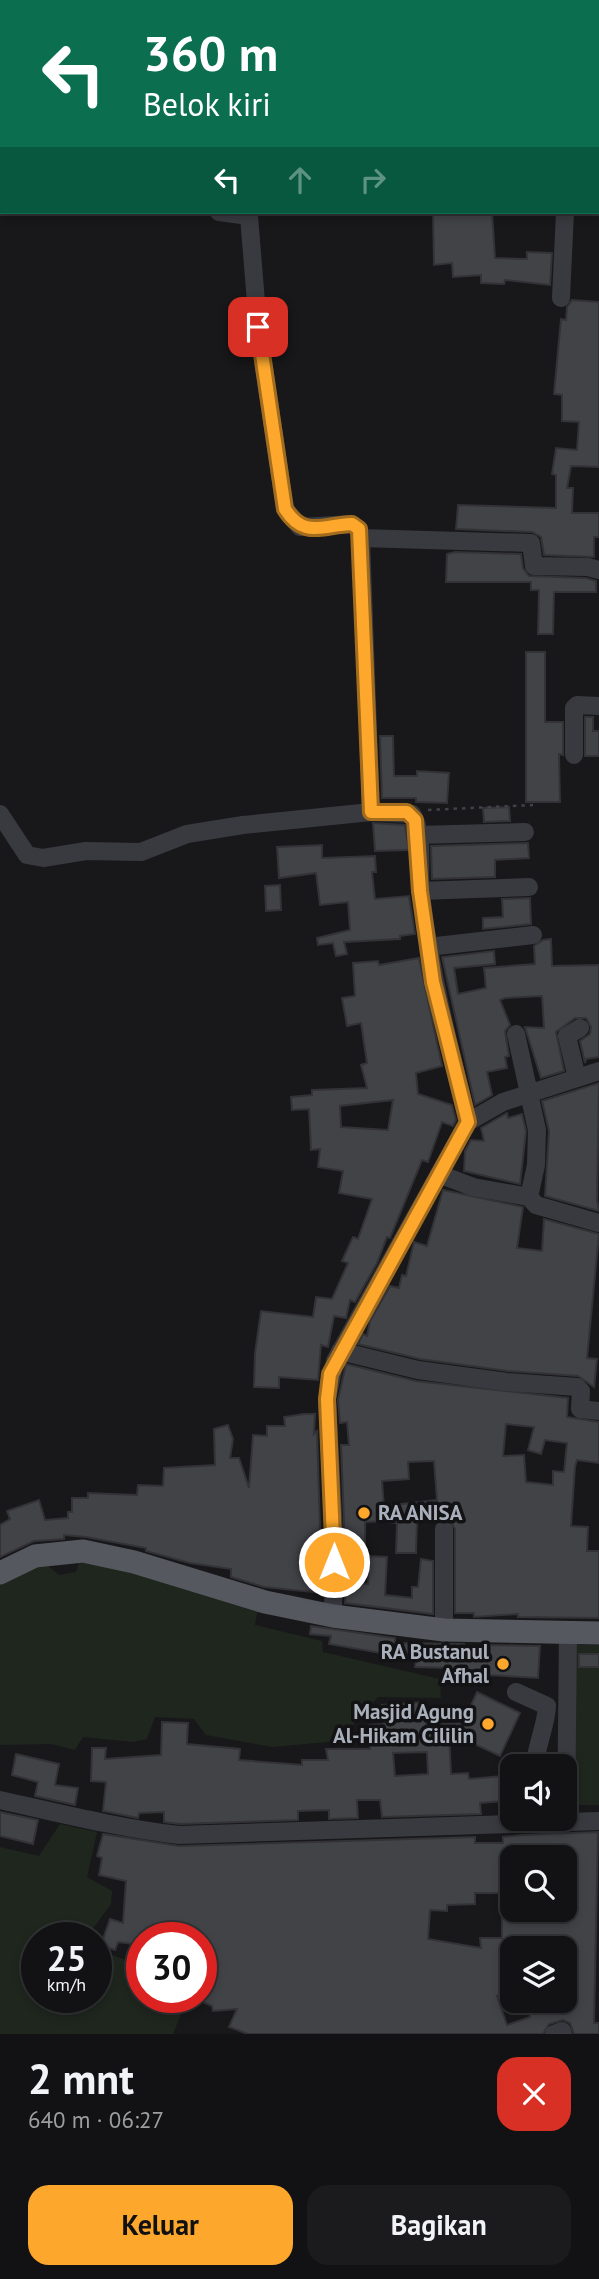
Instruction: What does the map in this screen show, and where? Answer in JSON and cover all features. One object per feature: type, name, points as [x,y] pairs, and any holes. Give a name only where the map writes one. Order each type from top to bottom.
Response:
[{"type":"main road","points":[[0,1573],[35,1556],[83,1551],[103,1553],[265,1602],[333,1616],[444,1630],[599,1633]]},
{"type":"street","points":[[234,214],[249,216],[258,327],[285,509],[296,524],[304,529],[352,524],[359,529],[371,812]]},
{"type":"street","points":[[561,298],[565,214]]},
{"type":"street","points":[[361,538],[531,543],[534,566],[588,567],[599,570]]},
{"type":"street","points":[[574,755],[574,708],[577,705],[599,706]]},
{"type":"street","points":[[0,814],[27,855],[43,858],[86,851],[141,852],[187,834],[371,812],[412,814],[417,835],[420,891],[442,1025],[468,1122]]},
{"type":"street","points":[[417,835],[525,832]]},
{"type":"street","points":[[420,891],[528,887]]},
{"type":"street","points":[[428,947],[533,934]]},
{"type":"street","points":[[577,1078],[567,1036],[580,1028]]},
{"type":"street","points":[[516,1034],[531,1093],[538,1147],[529,1197]]},
{"type":"street","points":[[333,1616],[334,1535],[327,1387],[340,1351],[468,1122],[503,1102],[599,1071]]},
{"type":"street","points":[[439,1174],[473,1187],[529,1197],[536,1205],[599,1223]]},
{"type":"street","points":[[340,1351],[418,1370],[507,1382],[577,1387],[581,1391],[580,1409],[599,1411]]},
{"type":"street","points":[[444,1529],[444,1630]]},
{"type":"street","points":[[560,1754],[568,1632]]},
{"type":"street","points":[[516,1692],[547,1706],[547,1722],[535,1754]]},
{"type":"street","points":[[0,1800],[57,1816],[93,1819],[145,1831],[179,1835],[500,1823]]},
{"type":"street","points":[[577,1821],[599,1821]]},
{"type":"street","points":[[554,2034],[562,2031],[563,2034]]},
{"type":"path","points":[[412,814],[430,809],[533,805]]},
{"type":"shaded area","points":[[40,1559],[59,1575],[76,1572],[80,1559],[258,1608],[255,1625],[322,1641],[323,1652],[440,1679],[441,1698],[378,1697],[352,1726],[350,1740],[272,1747],[206,1735],[194,1719],[155,1717],[147,1739],[133,1742],[83,1737],[75,1750],[51,1744],[0,1745],[0,1578]]},
{"type":"shaded area","points":[[573,1645],[599,1645],[599,1805],[577,1805],[577,1754],[572,1754]]},
{"type":"shaded area","points":[[60,1824],[97,1832],[87,1877],[112,1891],[111,1904],[98,1922],[21,1922],[21,2013],[112,2013],[112,1955],[126,1960],[126,2013],[182,2013],[173,2034],[0,2034],[0,1847],[39,1856]]},
{"type":"building","points":[[433,214],[492,214],[495,258],[527,259],[527,252],[552,253],[550,285],[505,280],[504,284],[481,283],[481,275],[453,277],[452,263],[434,265]]},
{"type":"building","points":[[572,300],[599,302],[599,467],[571,466],[567,488],[573,488],[572,513],[599,513],[599,537],[594,537],[594,557],[544,555],[541,537],[532,532],[456,529],[458,505],[556,508],[556,475],[552,474],[556,448],[577,450],[579,422],[562,421],[562,395],[554,394],[561,319],[566,320],[567,307]]},
{"type":"building","points":[[447,554],[521,554],[523,568],[529,576],[586,578],[596,581],[596,592],[554,592],[553,634],[538,634],[539,590],[531,590],[531,582],[446,582]]},
{"type":"building","points":[[526,652],[545,652],[545,722],[563,722],[563,755],[559,754],[560,802],[526,802]]},
{"type":"building","points":[[585,717],[593,717],[593,731],[599,731],[599,756],[585,756]]},
{"type":"building","points":[[380,736],[393,736],[394,776],[417,776],[417,771],[449,773],[447,803],[416,802],[416,798],[382,798]]},
{"type":"building","points":[[509,807],[510,821],[484,822],[483,808]]},
{"type":"building","points":[[373,823],[405,825],[409,850],[375,851]]},
{"type":"building","points":[[528,843],[529,858],[495,860],[495,877],[432,879],[431,846]]},
{"type":"building","points":[[322,845],[322,858],[375,856],[376,872],[372,872],[375,899],[409,896],[415,934],[400,936],[400,939],[344,942],[347,954],[336,956],[333,943],[318,945],[317,938],[350,930],[348,902],[320,905],[316,873],[279,878],[277,847]]},
{"type":"building","points":[[280,885],[281,910],[266,911],[265,886]]},
{"type":"building","points":[[530,898],[531,924],[483,929],[483,918],[503,917],[502,899]]},
{"type":"building","points":[[551,939],[552,966],[599,965],[599,1057],[586,1059],[585,1063],[580,1041],[590,1034],[591,1027],[586,1018],[575,1018],[556,1032],[564,1071],[541,1078],[525,1027],[544,1028],[542,996],[505,998],[500,1000],[510,1025],[505,1031],[509,1056],[505,1057],[507,1068],[487,1072],[492,1095],[475,1105],[442,957],[494,951],[495,964],[454,968],[458,994],[486,988],[484,968],[535,964],[534,946],[543,940]]},
{"type":"building","points":[[419,958],[442,1066],[416,1073],[418,1094],[452,1105],[456,1120],[453,1126],[442,1122],[428,1162],[422,1160],[390,1238],[387,1237],[377,1263],[355,1302],[350,1300],[346,1318],[334,1316],[328,1347],[321,1345],[318,1380],[279,1377],[279,1388],[254,1387],[255,1353],[261,1311],[313,1317],[316,1297],[332,1299],[348,1263],[342,1261],[353,1237],[358,1239],[372,1199],[339,1193],[343,1171],[318,1167],[320,1149],[311,1150],[309,1109],[292,1110],[291,1097],[312,1095],[312,1090],[367,1088],[361,1065],[367,1063],[361,1023],[347,1026],[342,998],[355,996],[353,963],[378,961],[379,965]],"holes":[[[393,1100],[388,1130],[341,1127],[340,1106]]]},
{"type":"building","points":[[599,1083],[599,1211],[545,1196],[549,1131],[542,1101]]},
{"type":"building","points":[[507,1113],[508,1118],[522,1114],[526,1131],[520,1184],[464,1171],[465,1151],[471,1140],[484,1141],[481,1128]]},
{"type":"building","points":[[443,1190],[523,1207],[517,1248],[542,1251],[544,1219],[599,1234],[587,1358],[597,1359],[594,1387],[578,1376],[508,1371],[420,1359],[358,1344],[363,1334],[367,1336],[370,1321],[390,1286],[399,1288],[402,1275],[406,1276],[414,1242],[427,1246]]},
{"type":"building","points":[[346,1364],[416,1381],[568,1398],[567,1417],[599,1422],[599,1463],[577,1460],[575,1467],[571,1526],[588,1527],[587,1551],[599,1551],[599,1618],[518,1617],[518,1614],[474,1617],[474,1613],[455,1613],[455,1529],[449,1519],[417,1520],[416,1553],[396,1553],[397,1523],[388,1521],[365,1522],[365,1548],[345,1548],[341,1445],[349,1445],[347,1422],[340,1423],[338,1400]],"holes":[[[506,1424],[534,1427],[528,1450],[541,1454],[545,1440],[567,1443],[564,1472],[553,1471],[553,1485],[526,1482],[524,1455],[503,1456]],[[434,1461],[437,1500],[384,1506],[382,1481],[409,1479],[408,1462]]]},
{"type":"building","points":[[315,1414],[314,1434],[317,1431],[322,1593],[264,1587],[231,1577],[231,1569],[190,1563],[146,1551],[146,1548],[86,1537],[64,1535],[64,1539],[34,1541],[0,1557],[0,1525],[10,1519],[7,1511],[39,1500],[45,1520],[68,1518],[68,1512],[72,1512],[72,1498],[88,1498],[88,1493],[137,1495],[138,1485],[163,1486],[164,1468],[215,1465],[214,1429],[228,1425],[233,1439],[230,1458],[239,1458],[249,1488],[253,1435],[267,1436],[267,1426],[285,1426],[284,1417]]},
{"type":"building","points":[[369,1556],[387,1557],[385,1595],[412,1598],[412,1587],[418,1587],[421,1559],[433,1561],[433,1614],[345,1603],[346,1584],[368,1584]]},
{"type":"building","points":[[311,1626],[395,1638],[395,1643],[464,1644],[465,1652],[490,1654],[490,1645],[540,1646],[538,1678],[453,1673],[448,1668],[415,1667],[416,1659],[387,1658],[387,1654],[329,1644],[331,1636],[310,1634]]},
{"type":"building","points":[[579,1654],[599,1654],[599,1667],[579,1667]]},
{"type":"building","points":[[477,1692],[520,1713],[500,1756],[449,1732],[451,1774],[468,1773],[469,1779],[500,1776],[500,1801],[480,1803],[481,1814],[382,1817],[380,1800],[357,1800],[358,1818],[329,1819],[329,1810],[298,1811],[298,1820],[180,1824],[164,1822],[164,1812],[139,1813],[138,1818],[103,1811],[106,1782],[91,1781],[92,1748],[106,1748],[105,1759],[161,1755],[162,1722],[188,1723],[187,1744],[240,1749],[239,1760],[302,1765],[302,1760],[328,1760],[326,1749],[370,1749],[369,1725],[384,1724],[382,1705],[425,1702],[426,1725],[463,1723]],"holes":[[[427,1752],[428,1774],[395,1776],[393,1753]]]},
{"type":"building","points":[[16,1754],[59,1764],[55,1785],[78,1788],[75,1805],[35,1796],[38,1782],[12,1775]]},
{"type":"building","points":[[0,1812],[38,1820],[33,1844],[0,1836]]},
{"type":"building","points":[[598,1832],[594,2023],[599,2023],[599,2034],[574,2034],[570,2023],[563,2020],[549,2024],[543,2034],[248,2034],[229,2027],[237,2009],[217,2011],[217,1922],[126,1922],[126,1943],[118,1942],[115,1950],[112,1949],[112,1922],[109,1922],[110,1919],[123,1923],[126,1881],[99,1875],[102,1858],[97,1856],[103,1834],[179,1846],[475,1837],[475,1843],[503,1843],[503,1837]],"holes":[[[500,1845],[577,1845],[577,1922],[502,1922],[502,1936],[577,1936],[577,2013],[530,2013],[530,2017],[507,2025],[503,2013],[500,2013],[497,1996],[500,1996],[500,1938],[480,1938],[481,1948],[428,1939],[430,1910],[447,1911],[447,1905],[475,1904],[475,1893],[500,1893]]]},
{"type":"place","name":"RA ANISA","points":[[364,1513]]},
{"type":"place","name":"RA Bustanul Afhal","points":[[503,1664]]},
{"type":"place","name":"Masjid Agung Al-Hikam Cililin","points":[[488,1724]]},
{"type":"route","points":[[258,327],[285,509],[296,524],[304,529],[352,524],[359,529],[371,812],[407,812],[412,814],[417,826],[420,891],[433,982],[468,1122],[340,1351],[330,1374],[327,1399],[334,1562]]}]
